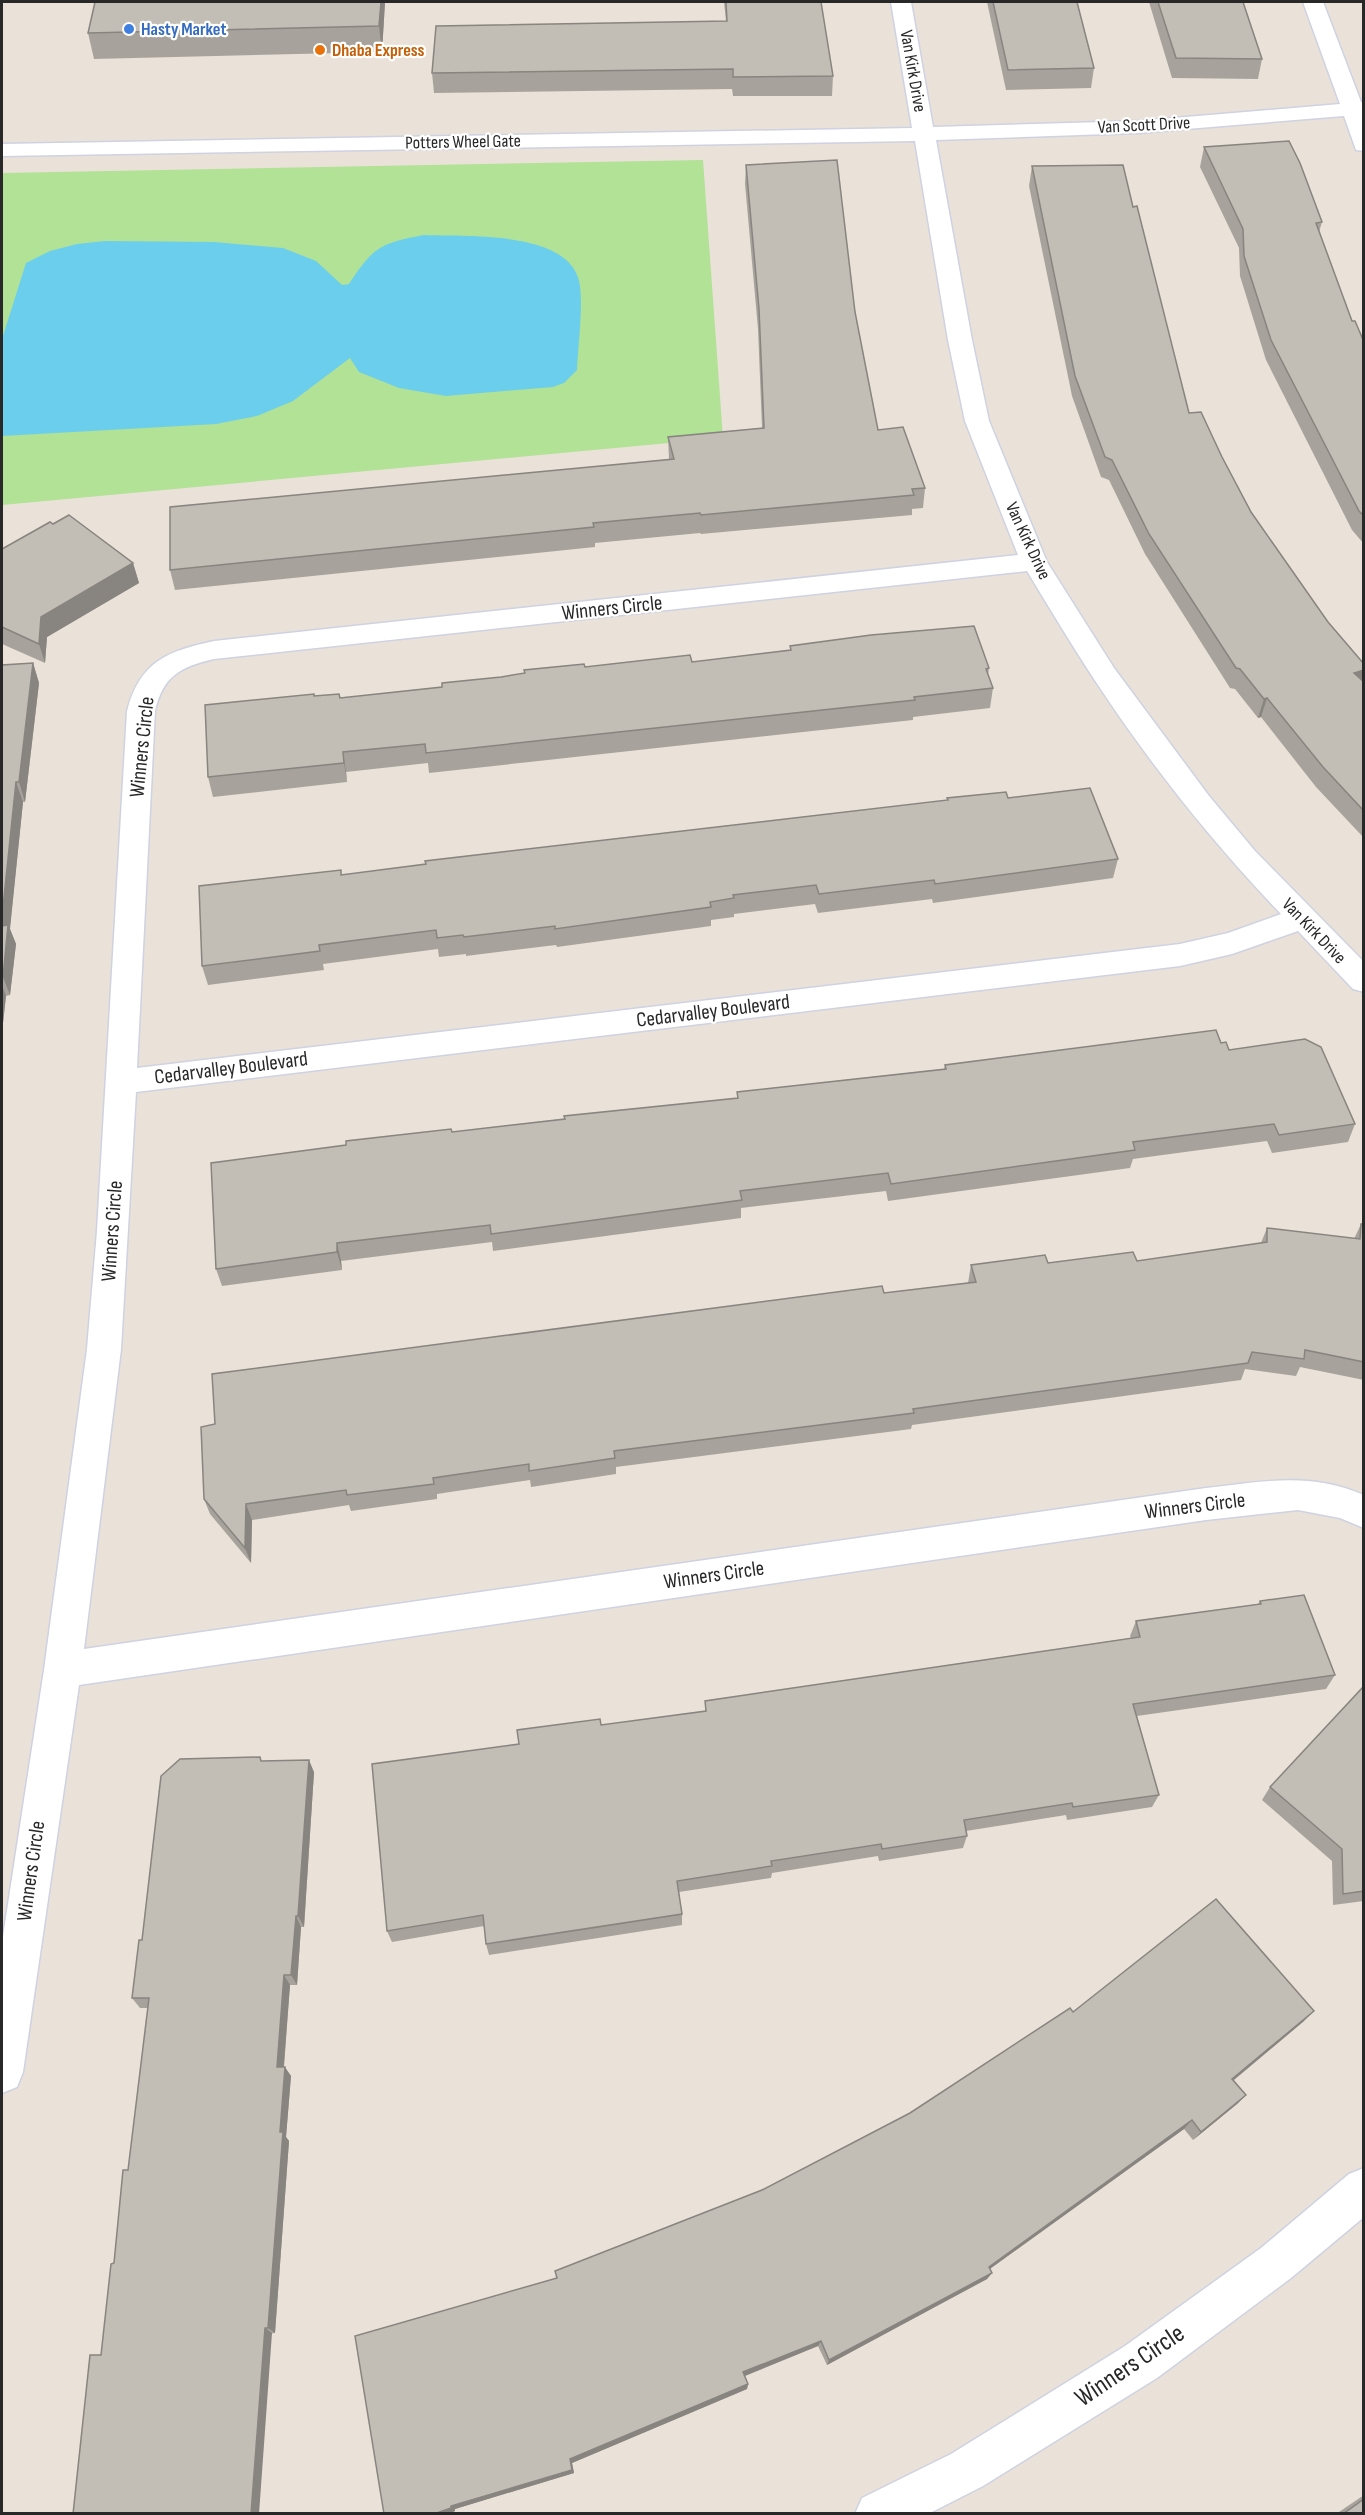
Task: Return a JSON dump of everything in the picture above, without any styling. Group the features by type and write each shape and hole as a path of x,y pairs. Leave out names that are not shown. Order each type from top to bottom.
{"street":[{"name":"Van Kirk Drive","path":"901,2 960,340 977,421 1034,562 1104,674 1147,734 1237,849 1364,981"},
{"path":"1313,2 1358,109 1364,145"},
{"name":"Van Scott Drive","path":"925,134 1138,127 1358,109"},
{"name":"Potters Wheel Gate","path":"2,150 925,134"},
{"name":"Winners Circle","path":"2,2072 63,1670 104,1349 141,711 144,694 152,680 175,661 214,650 1034,562"},
{"name":"Cedarvalley Boulevard","path":"121,1082 1180,954 1232,943 1301,918"},
{"name":"Winners Circle","path":"63,1670 1206,1504 1298,1494 1344,1503 1364,1512"},
{"name":"Winners Circle","path":"878,2514 967,2470 1141,2362 1276,2263 1364,2188"}],"green space":[{"path":"703,160 723,438 2,505 2,173"}],"water":[{"path":"424,235 515,240 538,245 558,254 573,268 580,286 581,317 577,370 564,383 553,387 446,396 399,388 359,372 350,358 293,401 257,416 216,424 2,436 2,339 26,263 50,251 77,244 105,241 214,242 283,248 316,261 342,285 349,284 365,262 379,249 388,244"}],"building":[{"path":"95,2 381,2 379,26 88,33"},
{"path":"726,2 821,2 833,76 733,77 733,69 432,73 436,26 727,21"},
{"path":"993,2 1077,2 1094,68 1008,70"},
{"path":"1158,2 1243,2 1262,59 1176,58"},
{"path":"1289,141 1300,163 1322,222 1316,223 1352,321 1355,321 1364,342 1364,516 1359,511 1271,340 1244,256 1243,229 1204,147"},
{"path":"837,160 855,312 878,430 903,427 925,488 912,489 914,495 593,523 594,527 170,570 170,507 674,459 668,437 764,428 759,309 746,165"},
{"path":"1123,165 1133,207 1137,206 1189,413 1201,412 1251,512 1328,622 1364,664 1364,670 1354,673 1364,682 1364,811 1323,767 1267,698 1264,699 1240,669 1236,668 1149,534 1112,460 1105,457 1075,376 1032,166"},
{"path":"69,515 133,563 41,617 39,644 2,627 2,549 50,522 53,524"},
{"path":"974,626 989,668 986,669 993,688 914,697 915,700 426,753 425,744 343,752 344,763 208,777 205,705 314,694 314,696 339,694 340,698 442,687 442,683 501,677 525,673 524,670 584,664 585,667 690,655 692,662 791,650 790,646 871,635"},
{"path":"33,663 19,782 16,782 2,926 2,665"},
{"path":"1090,788 1118,859 935,884 934,880 819,894 816,885 733,895 734,898 710,902 711,907 555,929 555,926 437,938 436,930 319,945 320,951 202,966 199,886 341,870 341,875 426,864 425,861 948,800 947,798 1006,792 1008,798"},
{"path":"8,925 3,977 2,977 2,926"},
{"path":"1216,1030 1221,1043 1226,1042 1229,1050 1305,1039 1321,1047 1355,1124 1279,1135 1274,1124 1133,1142 1135,1150 891,1184 888,1173 740,1191 742,1200 491,1234 490,1225 337,1243 337,1252 216,1269 211,1163 346,1145 346,1141 451,1129 452,1132 565,1119 564,1116 738,1098 737,1092 946,1069 945,1065"},
{"path":"1361,1224 1364,1224 1364,1362 1305,1350 1304,1359 1252,1352 1248,1363 913,1409 914,1413 614,1451 615,1458 529,1471 529,1464 433,1478 434,1484 347,1495 346,1490 246,1504 245,1548 204,1499 201,1427 215,1424 212,1374 882,1286 884,1293 976,1282 971,1265 1045,1255 1048,1263 1133,1252 1137,1261 1267,1242 1267,1228 1360,1239"},
{"path":"1304,1595 1335,1675 1133,1704 1159,1795 1073,1807 1072,1803 964,1820 967,1836 882,1849 881,1844 771,1861 772,1866 677,1881 682,1914 486,1944 483,1915 387,1931 372,1764 519,1744 517,1730 600,1719 601,1725 706,1711 705,1701 1140,1637 1136,1621 1261,1604 1260,1601"},
{"path":"1364,1686 1364,1891 1343,1894 1342,1849 1270,1787"},
{"path":"260,1757 261,1761 309,1760 298,1916 296,1916 291,1975 284,1975 277,2067 285,2067 280,2132 283,2132 251,2514 73,2514 90,2355 101,2355 111,2264 114,2263 123,2170 128,2170 149,1998 132,1998 139,1940 142,1940 161,1776 180,1759"},
{"path":"1216,1899 1314,2011 1232,2079 1246,2095 1201,2132 1192,2120 989,2267 992,2273 829,2360 821,2341 743,2372 748,2384 570,2459 572,2470 451,2506 451,2508 434,2514 384,2514 355,2336 557,2278 555,2271 762,2190 910,2113 1070,2008 1073,2012"},
{"path":"1364,2499 1364,2514 1343,2514"}],"place":[{"name":"Hasty Market","path":"129,29"},
{"name":"Dhaba Express","path":"320,50"}]}
